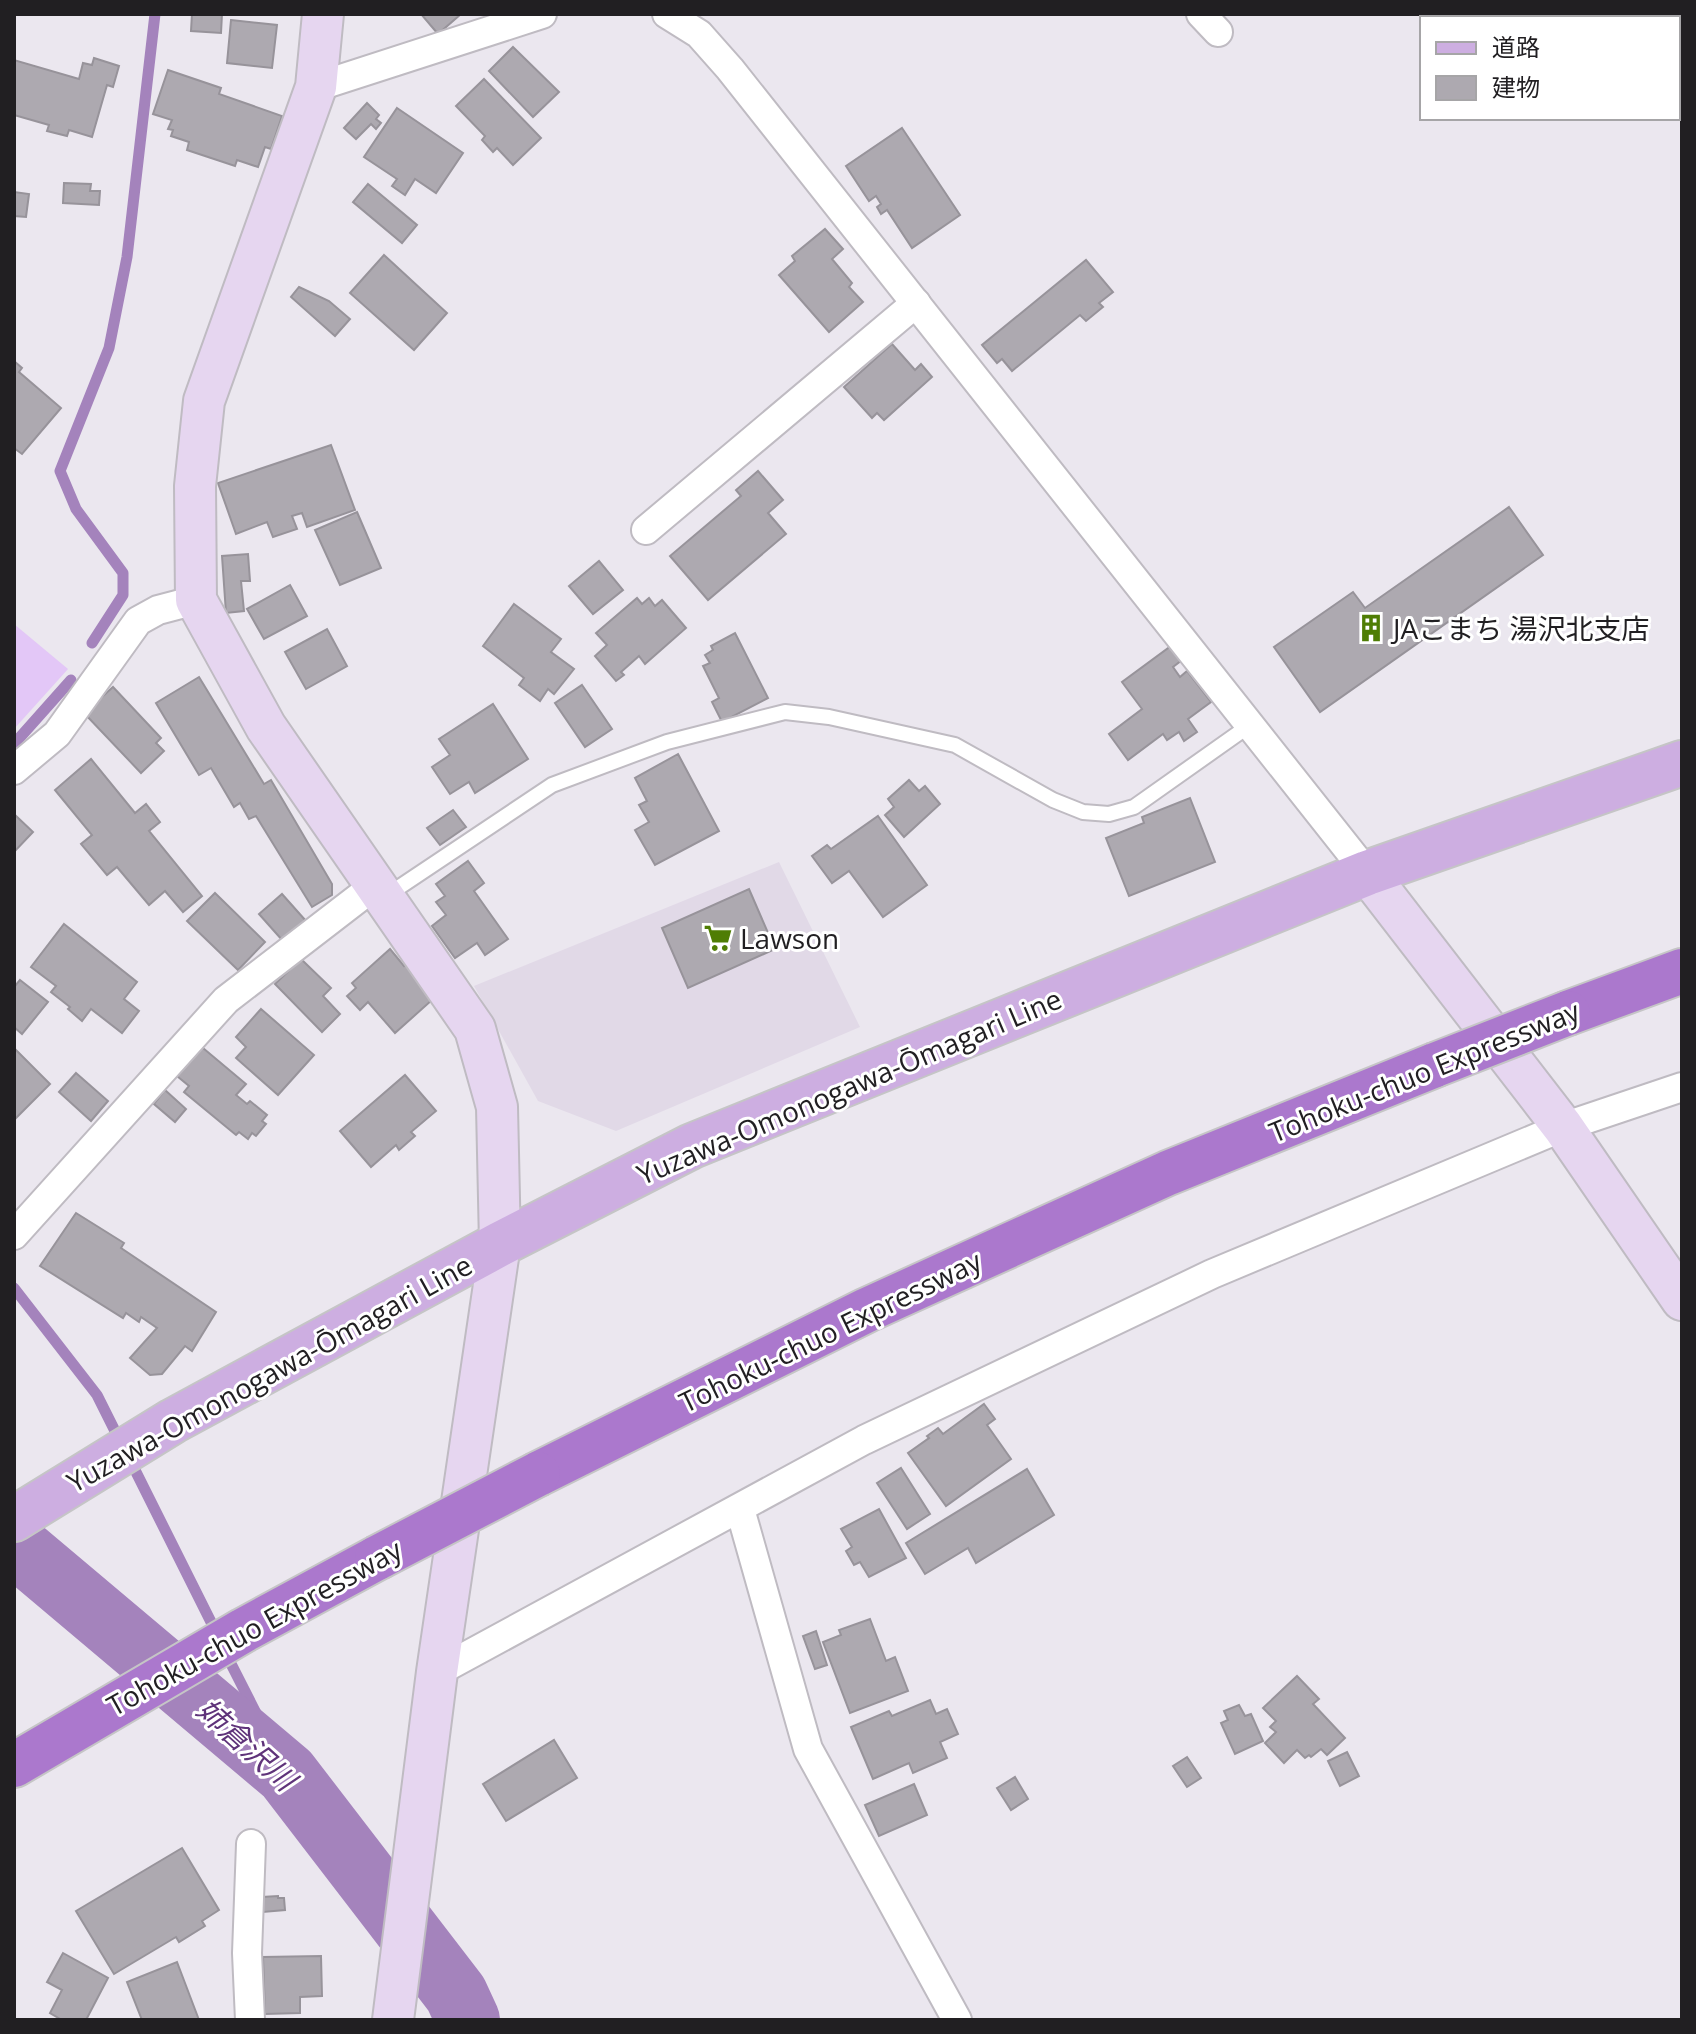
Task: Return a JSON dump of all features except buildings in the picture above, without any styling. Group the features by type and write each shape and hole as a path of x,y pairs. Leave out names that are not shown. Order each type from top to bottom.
{"highway":[{"name":"Tohoku-chuo Expressway","path":"14,1765 244,1630 377,1558 881,1303 1168,1173 1435,1065 1682,971"}],"main road":[{"name":"Yuzawa-Omonogawa-Ōmagari Line","path":"14,1519 173,1421 500,1244 692,1146 1367,873 1682,763"}],"street":[{"path":"323,14 316,87 204,401 195,486 196,600 266,727 475,1029 497,1107 500,1244 437,1672 393,2018"},
{"path":"316,87 542,14"},
{"path":"667,14 699,34 730,69 1367,873 1563,1127 1682,1300"},
{"path":"646,530 916,303"},
{"path":"14,770 57,734 138,621 158,610 196,600"},
{"path":"14,1235 226,1000 378,892"},
{"path":"437,1672 864,1440 1212,1274 1563,1127 1682,1087"},
{"path":"740,1509 808,1749 957,2020"},
{"path":"250,2020 247,1953 251,1844"}],"lane":[{"path":"378,892 552,785 667,742 785,712 829,717 955,745 1053,800 1083,812 1109,814 1134,807 1250,725"}],"shaded area":[{"path":"14,624 68,669 14,729"},
{"path":"779,862 860,1027 616,1131 538,1101 474,986"}],"waterway":[{"path":"92,643 123,595 123,573 76,509 60,471 109,348 127,257 155,14"},
{"path":"14,744 71,680"},
{"path":"14,1288 97,1395 122,1445"},
{"path":"130,1460 217,1634"},
{"name":"姉倉沢川","path":"14,1544 287,1774 456,1994 468,2020"},
{"path":"224,1650 287,1774"}],"place":[{"name":"JAこまち 湯沢北支店","path":"1371,628"},
{"name":"Lawson","path":"718,938"}]}
